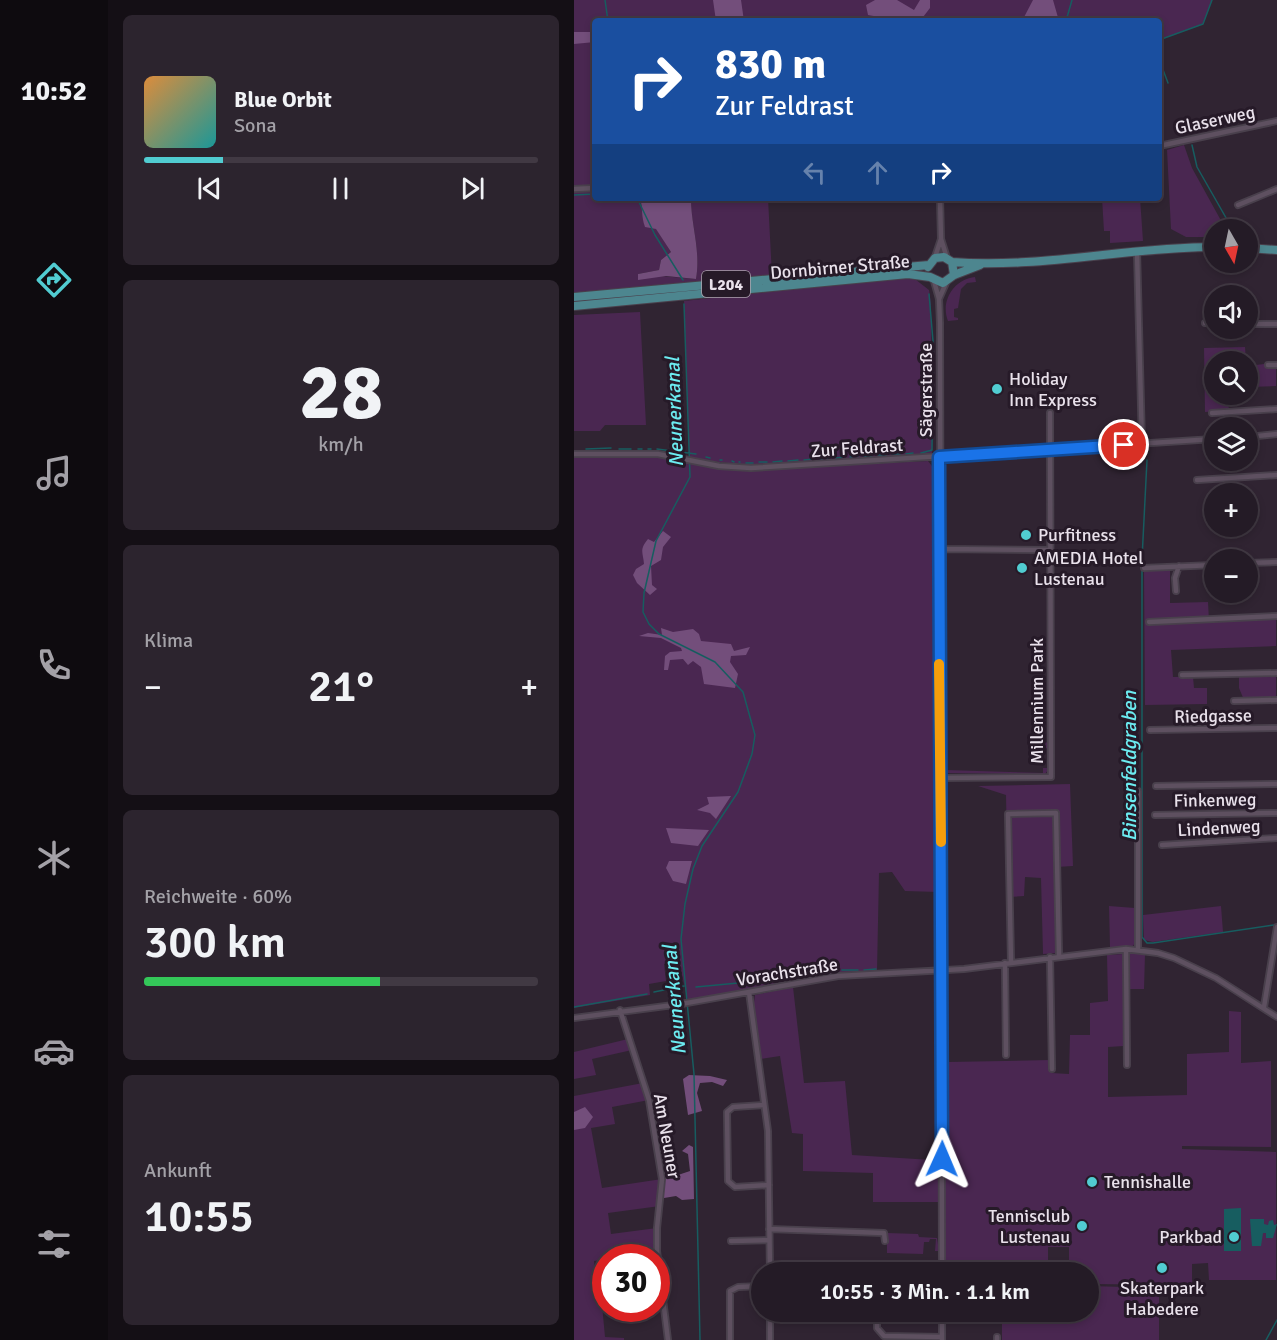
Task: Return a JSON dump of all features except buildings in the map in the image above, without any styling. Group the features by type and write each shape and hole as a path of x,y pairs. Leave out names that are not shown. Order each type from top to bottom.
{"main road":[{"name":"Dornbirner Straße","path":"574,297 949,260 980,265 1137,250 1204,247"},
{"path":"1258,249 1276,250"},
{"name":"Dornbirner Straße","path":"949,260 954,275"},
{"name":"Dornbirner Straße","path":"932,262 932,279"},
{"name":"Dornbirner Straße","path":"574,306 908,274 946,282 954,275 980,265"}],"street":[{"name":"Glaserweg","path":"1162,145 1276,121"},
{"path":"574,189 592,188"},
{"path":"1238,205 1276,189"},
{"name":"Dornbirner Straße","path":"940,201 941,239 949,260"},
{"name":"Dornbirner Straße","path":"932,262 941,239"},
{"path":"1137,250 1142,444"},
{"name":"Sägerstraße","path":"932,279 939,300 942,1262"},
{"name":"Sägerstraße","path":"939,300 946,282"},
{"path":"1258,324 1276,324"},
{"path":"1268,365 1276,365"},
{"path":"1212,413 1276,409"},
{"name":"Millennium Park","path":"940,778 1051,777 1050,413"},
{"path":"1258,436 1276,435"},
{"name":"Zur Feldrast","path":"574,454 649,453 751,468 1204,440"},
{"path":"1197,480 1276,475"},
{"path":"939,549 1050,550"},
{"path":"1258,563 1276,562"},
{"path":"1144,568 1204,565"},
{"path":"1176,591 1175,578 1179,566"},
{"path":"1149,622 1276,616"},
{"path":"1182,675 1276,673"},
{"path":"1234,701 1276,700"},
{"name":"Riedgasse","path":"1150,730 1276,728"},
{"path":"1156,786 1276,784"},
{"path":"1138,791 1138,950"},
{"path":"1006,1055 1008,814 1056,813 1059,955"},
{"name":"Finkenweg","path":"1155,815 1276,813"},
{"name":"Lindenweg","path":"1162,845 1276,838"},
{"path":"1264,1007 1276,927"},
{"path":"1126,949 1127,1065"},
{"name":"Vorachstraße","path":"574,1018 620,1010 681,1004 838,976 942,970 1126,949 1174,958 1216,978 1264,1007 1276,1017"},
{"path":"1050,957 1052,1069"},
{"path":"1268,978 1276,978"},
{"path":"749,992 768,1131 770,1262"},
{"name":"Am Neuner","path":"620,1010 649,1100 662,1179 657,1244 668,1340"},
{"path":"764,1105 733,1107 727,1112 728,1181 735,1187 769,1185"},
{"path":"769,1229 883,1233 885,1240"},
{"path":"731,1241 769,1240"},
{"path":"730,1340 730,1291 738,1287 751,1286"},
{"path":"770,1322 770,1340"},
{"path":"877,1322 877,1328 884,1336 942,1339 942,1322"}],"shaded area":[{"path":"574,0 1212,0 1203,24 1162,39 1162,18 592,18 592,201 641,201 645,226 656,228 671,252 661,260 659,270 638,274 696,279 697,248 691,201 768,201 772,276 574,300"},
{"path":"713,0 741,0 744,18 716,18"},
{"path":"875,0 897,0 914,10 920,0 930,0 930,8 922,18 884,18 868,15 866,5"},
{"path":"1033,0 1053,0 1058,18 1024,18"},
{"path":"574,32 592,32 592,42 574,44"},
{"path":"1184,145 1192,168 1220,219 1204,219 1204,237 1186,237 1171,229 1167,150"},
{"path":"640,201 691,201 697,248 696,279 666,276 638,280 638,274 659,270 661,260 671,252 656,229 645,227"},
{"path":"1102,201 1140,201 1143,241 1110,243 1110,231 1104,231"},
{"path":"911,276 929,290 931,304 932,454 780,465 749,465 689,457 684,301"},
{"path":"975,277 976,282 967,283 961,289 958,308 954,309 954,317 958,320 948,321 946,306 951,292 961,282"},
{"path":"640,312 646,425 605,425 600,431 574,431 574,315"},
{"path":"1245,347 1245,351 1204,351 1204,348"},
{"path":"1258,365 1276,366 1276,386 1258,387"},
{"path":"1205,405 1228,405 1229,410 1205,412"},
{"path":"574,452 660,456 742,470 928,461 935,470 939,892 905,891 892,872 879,873 877,971 778,977 777,983 688,1001 679,962 664,964 666,981 649,984 650,995 574,1008"},
{"path":"663,531 671,537 663,547 661,560 651,566 652,585 657,589 650,595 637,583 633,575 636,569 644,564 642,551 645,543 648,539 654,542"},
{"path":"1170,569 1170,603 1208,603 1209,621 1276,618 1276,646 1171,650 1173,677 1193,677 1194,688 1207,688 1207,704 1145,705 1144,571"},
{"path":"661,628 673,632 693,629 699,634 701,641 731,644 734,651 750,647 746,655 731,656 730,662 738,674 735,688 704,684 701,667 693,661 688,665 683,659 670,660 668,670 664,670 665,656 670,652 682,651 681,648 661,638 639,636 648,633 662,635"},
{"path":"1276,674 1276,699 1244,700 1239,688 1239,675"},
{"path":"1044,742 1049,743 1049,769 1045,774 946,773 946,770 1043,773 1043,768 1048,768 1048,749 1042,746"},
{"path":"1070,784 1073,866 1056,867 1057,953 1043,954 1041,878 1025,877 1024,896 1008,897 1006,795 978,786"},
{"path":"731,796 716,819 710,813 697,810 709,804 707,797"},
{"path":"666,828 709,830 698,846 671,843"},
{"path":"669,861 692,861 686,884 673,881 666,868"},
{"path":"1109,906 1135,908 1135,943 1132,947 1110,947"},
{"path":"1221,906 1223,932 1153,942 1144,940 1143,915"},
{"path":"1124,954 1124,1046 1108,1047 1108,1097 1187,1095 1187,1054 1229,1052 1229,1011 1241,1012 1241,1063 1271,1061 1271,1147 1182,1146 1182,1149 1276,1152 1276,1280 1209,1280 1208,1263 1192,1264 1192,1285 1099,1284 1099,1262 1069,1262 1069,1247 1048,1247 1048,1262 943,1262 944,1202 873,1202 873,1173 803,1171 803,1134 792,1133 780,1056 760,1059 753,1010 755,995 793,987 804,1083 845,1081 852,1155 948,1161 948,1062 1050,1060 1051,1073 1069,1074 1070,1035 1090,1035 1090,1003 1108,1001 1107,955"},
{"path":"1128,954 1145,954 1144,989 1128,989"},
{"path":"628,1039 632,1050 592,1059 596,1075 574,1079 574,1052"},
{"path":"689,1075 727,1080 723,1086 712,1082 700,1083 697,1093 702,1111 688,1115 683,1079"},
{"path":"643,1083 649,1100 612,1107 615,1124 591,1128 602,1188 662,1179 660,1206 608,1213 611,1234 657,1228 657,1244 592,1244 592,1322 604,1322 605,1337 624,1338 624,1340 574,1340 574,1096"},
{"path":"585,1107 593,1117 585,1128 574,1130 574,1112"},
{"path":"689,1145 693,1147 694,1199 682,1200 676,1196 664,1198 664,1175 672,1177 690,1171 688,1154 682,1151"},
{"path":"1241,1208 1241,1251 1224,1251 1224,1209"},
{"path":"1250,1219 1264,1219 1264,1224 1268,1225 1269,1221 1273,1220 1274,1225 1277,1224 1273,1238 1266,1238 1266,1233 1263,1233 1261,1246 1252,1246"},
{"path":"887,1233 918,1234 919,1237 937,1238 939,1251 935,1251 936,1239 930,1239 929,1242 924,1242 923,1254 887,1253"},
{"path":"1099,1286 1159,1288 1159,1340 1002,1340 1002,1322 1099,1322"}],"waterway":[{"name":"Neunerkanal","path":"605,0 608,18"},
{"path":"1067,18 1072,0"},
{"path":"1162,39 1203,24 1212,0"},
{"path":"1162,67 1168,83"},
{"path":"1192,145 1197,167 1227,219"},
{"path":"574,195 592,194"},
{"name":"Neunerkanal","path":"638,201 655,235 683,280"},
{"path":"921,453 932,450 933,341 929,294"},
{"name":"Neunerkanal","path":"684,304 690,477 656,541 644,593 643,612 649,624 659,634 715,662 743,692 755,735 752,754 738,792 702,846 693,869 685,904 681,939 694,1074 700,1340"},
{"path":"586,449 611,448"},
{"path":"619,449 631,449"},
{"path":"657,449 696,454"},
{"path":"906,454 913,453"},
{"path":"892,454 900,454"},
{"path":"878,455 886,455"},
{"path":"850,457 858,456"},
{"path":"864,456 872,456"},
{"path":"706,457 710,458"},
{"path":"836,458 843,457"},
{"path":"820,459 829,458"},
{"path":"804,460 813,459"},
{"path":"788,461 798,460"},
{"name":"Binsenfeldgraben","path":"1147,460 1142,559 1142,937 1147,943 1153,943 1274,925"},
{"path":"773,462 782,461"},
{"path":"759,462 767,462"},
{"path":"746,463 753,463"},
{"path":"864,970 876,969"},
{"path":"842,970 858,970"},
{"path":"800,974 836,971"},
{"path":"774,976 794,974"},
{"path":"746,982 768,977"},
{"path":"696,987 738,983"},
{"path":"654,992 684,986"},
{"path":"574,1007 647,994"},
{"path":"1266,1340 1277,1320"}],"slow traffic":[{"path":"939,664 941,842"}],"place":[{"name":"Holiday Inn Express","path":"997,389"},
{"name":"Purfitness","path":"1026,535"},
{"name":"AMEDIA Hotel Lustenau","path":"1022,568"},
{"name":"Tennishalle","path":"1092,1182"},
{"name":"Tennisclub Lustenau","path":"1082,1226"},
{"name":"Parkbad","path":"1234,1237"},
{"name":"Skaterpark Habedere","path":"1162,1268"}],"route":[{"path":"942,1159 939,457 1124,445"}]}
